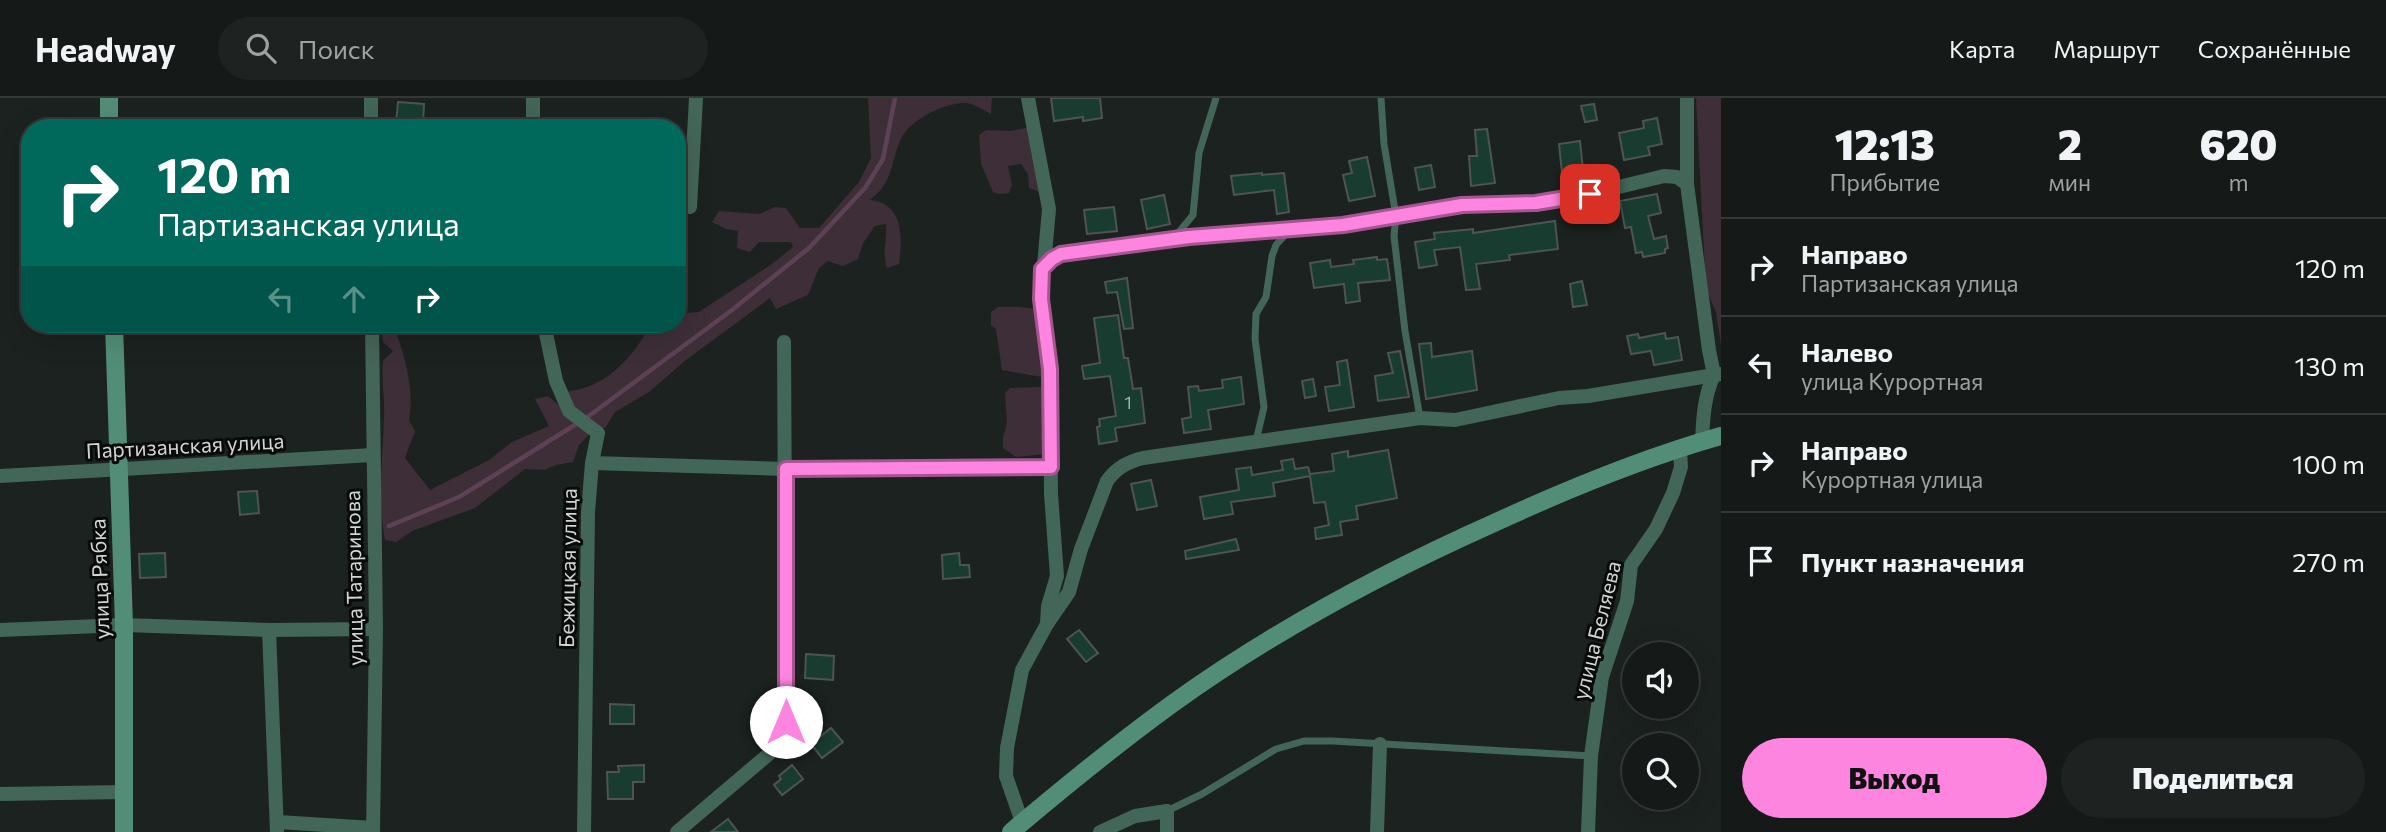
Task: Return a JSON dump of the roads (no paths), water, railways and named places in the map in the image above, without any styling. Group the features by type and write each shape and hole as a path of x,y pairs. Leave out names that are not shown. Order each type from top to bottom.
{"main road":[{"path":"109,98 109,119"},
{"name":"улица Рябка","path":"114,333 124,625 124,832"},
{"path":"1017,827 1172,704 1294,625 1401,567 1478,530 1610,473 1721,436"}],"street":[{"path":"371,98 371,119"},
{"path":"533,98 533,119"},
{"path":"690,207 696,98"},
{"path":"1028,98 1049,209 1041,299 1050,369 1051,494 1057,576 1048,606 1047,624"},
{"path":"1687,98 1687,184 1717,374 1709,385 1702,441"},
{"path":"1042,269 1052,259 1072,251 1343,225 1462,205 1536,203 1590,194 1664,176 1677,177 1687,184"},
{"name":"улица Татаринова","path":"372,333 376,629 373,830"},
{"name":"Бежицкая улица","path":"546,333 556,381 569,411 598,433 587,512 584,832"},
{"path":"677,832 776,748 786,722 784,342"},
{"path":"1017,827 1006,776 1007,748 1022,670 1047,624 1069,592 1081,549 1107,481 1127,462 1143,457 1420,418 1455,420 1559,398 1588,396 1717,374"},
{"name":"улица Беляева","path":"1588,832 1591,756 1602,677 1627,601 1631,565 1656,529 1673,493 1681,467 1680,450"},
{"name":"Партизанская улица","path":"0,476 373,455"},
{"path":"592,463 786,469 1051,467"},
{"path":"0,630 124,625 269,630 376,629"},
{"path":"269,630 277,827 373,830"},
{"path":"1377,832 1380,744"},
{"path":"0,794 124,792"},
{"path":"1100,832 1135,816 1167,811 1167,832"}],"lane":[{"path":"1172,240 1193,215 1199,153 1216,98"},
{"path":"1381,98 1384,144 1396,216 1394,236 1405,331 1420,418"},
{"path":"1255,443 1264,407 1255,339 1256,314 1266,297 1276,245 1291,229"},
{"path":"1167,811 1202,794 1276,749 1304,741 1591,756"}],"waterway":[{"path":"389,526 459,497 586,418 732,310 809,248 865,188 883,159 895,98"}]}
